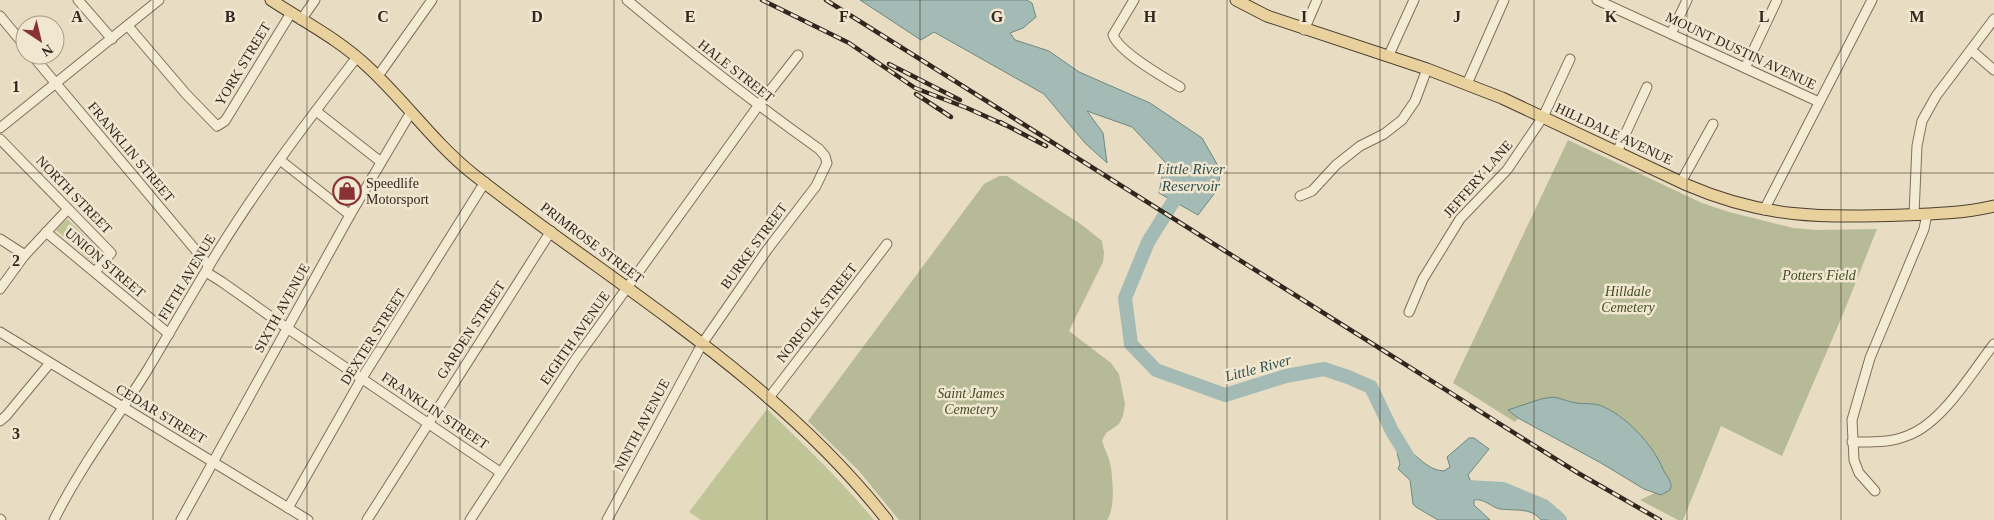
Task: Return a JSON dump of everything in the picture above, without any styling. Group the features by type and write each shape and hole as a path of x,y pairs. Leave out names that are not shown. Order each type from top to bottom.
{"main road":[{"name":"PRIMROSE STREET","path":"271,0 358,57 453,156 551,232 702,344 768,399 827,452 860,487 886,520"},
{"name":"HILLDALE AVENUE","path":"1242,2 1267,16 1304,30 1467,84 1543,117 1681,182 1723,199 1764,210 1807,216 1928,214 1969,211 1994,206"}],"street":[{"path":"78,0 112,39"},
{"path":"0,128 159,0"},
{"name":"YORK STREET","path":"128,26 186,94 217,126 225,121 296,16 315,0"},
{"path":"378,76 432,0"},
{"name":"HALE STREET","path":"627,0 758,106 819,149 825,156 827,163"},
{"path":"1134,0 1113,35 1115,41 1142,63 1180,86"},
{"path":"1304,30 1317,0"},
{"path":"1388,57 1414,0"},
{"path":"1467,84 1504,0"},
{"name":"MOUNT DUSTIN AVENUE","path":"1597,0 1820,102"},
{"path":"1672,34 1687,0"},
{"path":"1745,68 1777,0"},
{"path":"1764,210 1872,0"},
{"path":"0,16 15,34"},
{"path":"1914,214 1917,146 1922,121 1936,96 1994,20"},
{"path":"1971,50 1994,70"},
{"name":"EIGHTH AVENUE","path":"470,520 575,360 758,106 798,55"},
{"name":"FIFTH AVENUE","path":"54,520 80,473 124,407 255,194 358,57"},
{"name":"JEFFERY LANE","path":"1409,312 1423,279 1460,218 1507,170 1543,117 1570,59"},
{"name":"FRANKLIN STREET","path":"40,65 208,269 222,282 500,472"},
{"path":"1300,196 1312,191 1336,165 1360,146 1384,134 1402,120 1415,101 1427,70"},
{"path":"1617,152 1648,87"},
{"path":"316,111 381,162"},
{"name":"SIXTH AVENUE","path":"181,520 350,215 411,112"},
{"path":"1681,182 1713,124"},
{"name":"NORTH STREET","path":"0,139 111,253 95,272"},
{"path":"280,160 350,215"},
{"name":"BURKE STREET","path":"702,344 767,250 816,186 827,163"},
{"name":"DEXTER STREET","path":"288,508 362,378 485,182"},
{"path":"0,289 25,255 68,209"},
{"path":"1874,491 1856,466 1852,452 1852,420 1870,358 1924,229 1928,214"},
{"name":"UNION STREET","path":"46,232 169,334"},
{"name":"GARDEN STREET","path":"367,520 551,232"},
{"path":"0,239 25,255"},
{"name":"NORFOLK STREET","path":"768,399 887,244"},
{"name":"CEDAR STREET","path":"0,332 308,520"},
{"name":"NINTH AVENUE","path":"607,520 702,344"},
{"path":"1852,442 1884,442 1899,439 1930,423 1950,402 1994,344"},
{"path":"0,421 50,362"}],"green space":[{"name":"Hilldale Cemetery","path":"1568,140 1702,203 1729,212 1793,228 1818,230 1877,229 1782,456 1721,426 1683,520 1678,520 1640,500 1665,488 1523,412 1515,422 1453,383"},
{"name":"Saint James Cemetery","path":"999,176 1007,176 1082,225 1102,241 1103,262 1069,331 1111,363 1119,374 1125,404 1123,416 1119,424 1106,433 1102,441 1110,461 1113,495 1110,515 1107,520 899,520 859,471 808,421 984,184"},
{"path":"67,219 102,252 93,263 56,230"},
{"path":"767,409 835,477 874,520 701,520 689,512"}],"water":[{"name":"Little River Reservoir","path":"860,0 1027,0 1032,3 1036,17 1023,28 1010,33 1015,40 1049,51 1079,72 1150,103 1202,138 1221,171 1217,190 1198,215 1159,193 1165,162 1132,127 1087,111 1103,133 1107,163 1085,143 1044,94 934,32 921,40"},
{"path":"1553,397 1599,405 1619,415 1637,431 1652,450 1670,482 1670,490 1661,495 1644,489 1601,463 1518,418 1508,410"},
{"path":"1469,438 1474,438 1489,449 1468,475 1470,480 1493,491 1528,497 1560,511 1566,520 1541,520 1527,511 1500,509 1478,500 1474,500 1474,505 1490,520 1438,520 1416,507 1413,504 1410,480 1398,469 1400,464 1397,453 1402,448 1432,468 1444,471 1450,467 1447,457"}],"waterway":[{"name":"Little River","path":"1183,186 1148,242 1125,298 1131,344 1156,370 1225,395 1286,376 1324,369 1348,377 1371,387 1392,431 1411,462"},
{"name":"Little River","path":"1467,487 1503,489 1544,506 1560,520"}],"railway":[{"path":"762,0 849,43 915,88 1005,125"},
{"path":"826,0 1578,473 1660,520"},
{"path":"889,64 960,100"},
{"path":"916,94 951,117"},
{"path":"1000,122 1046,146"}],"place":[{"name":"Speedlife Motorsport","path":"347,191"}],"park label":[{"name":"Potters Field","path":"1819,275"}]}
